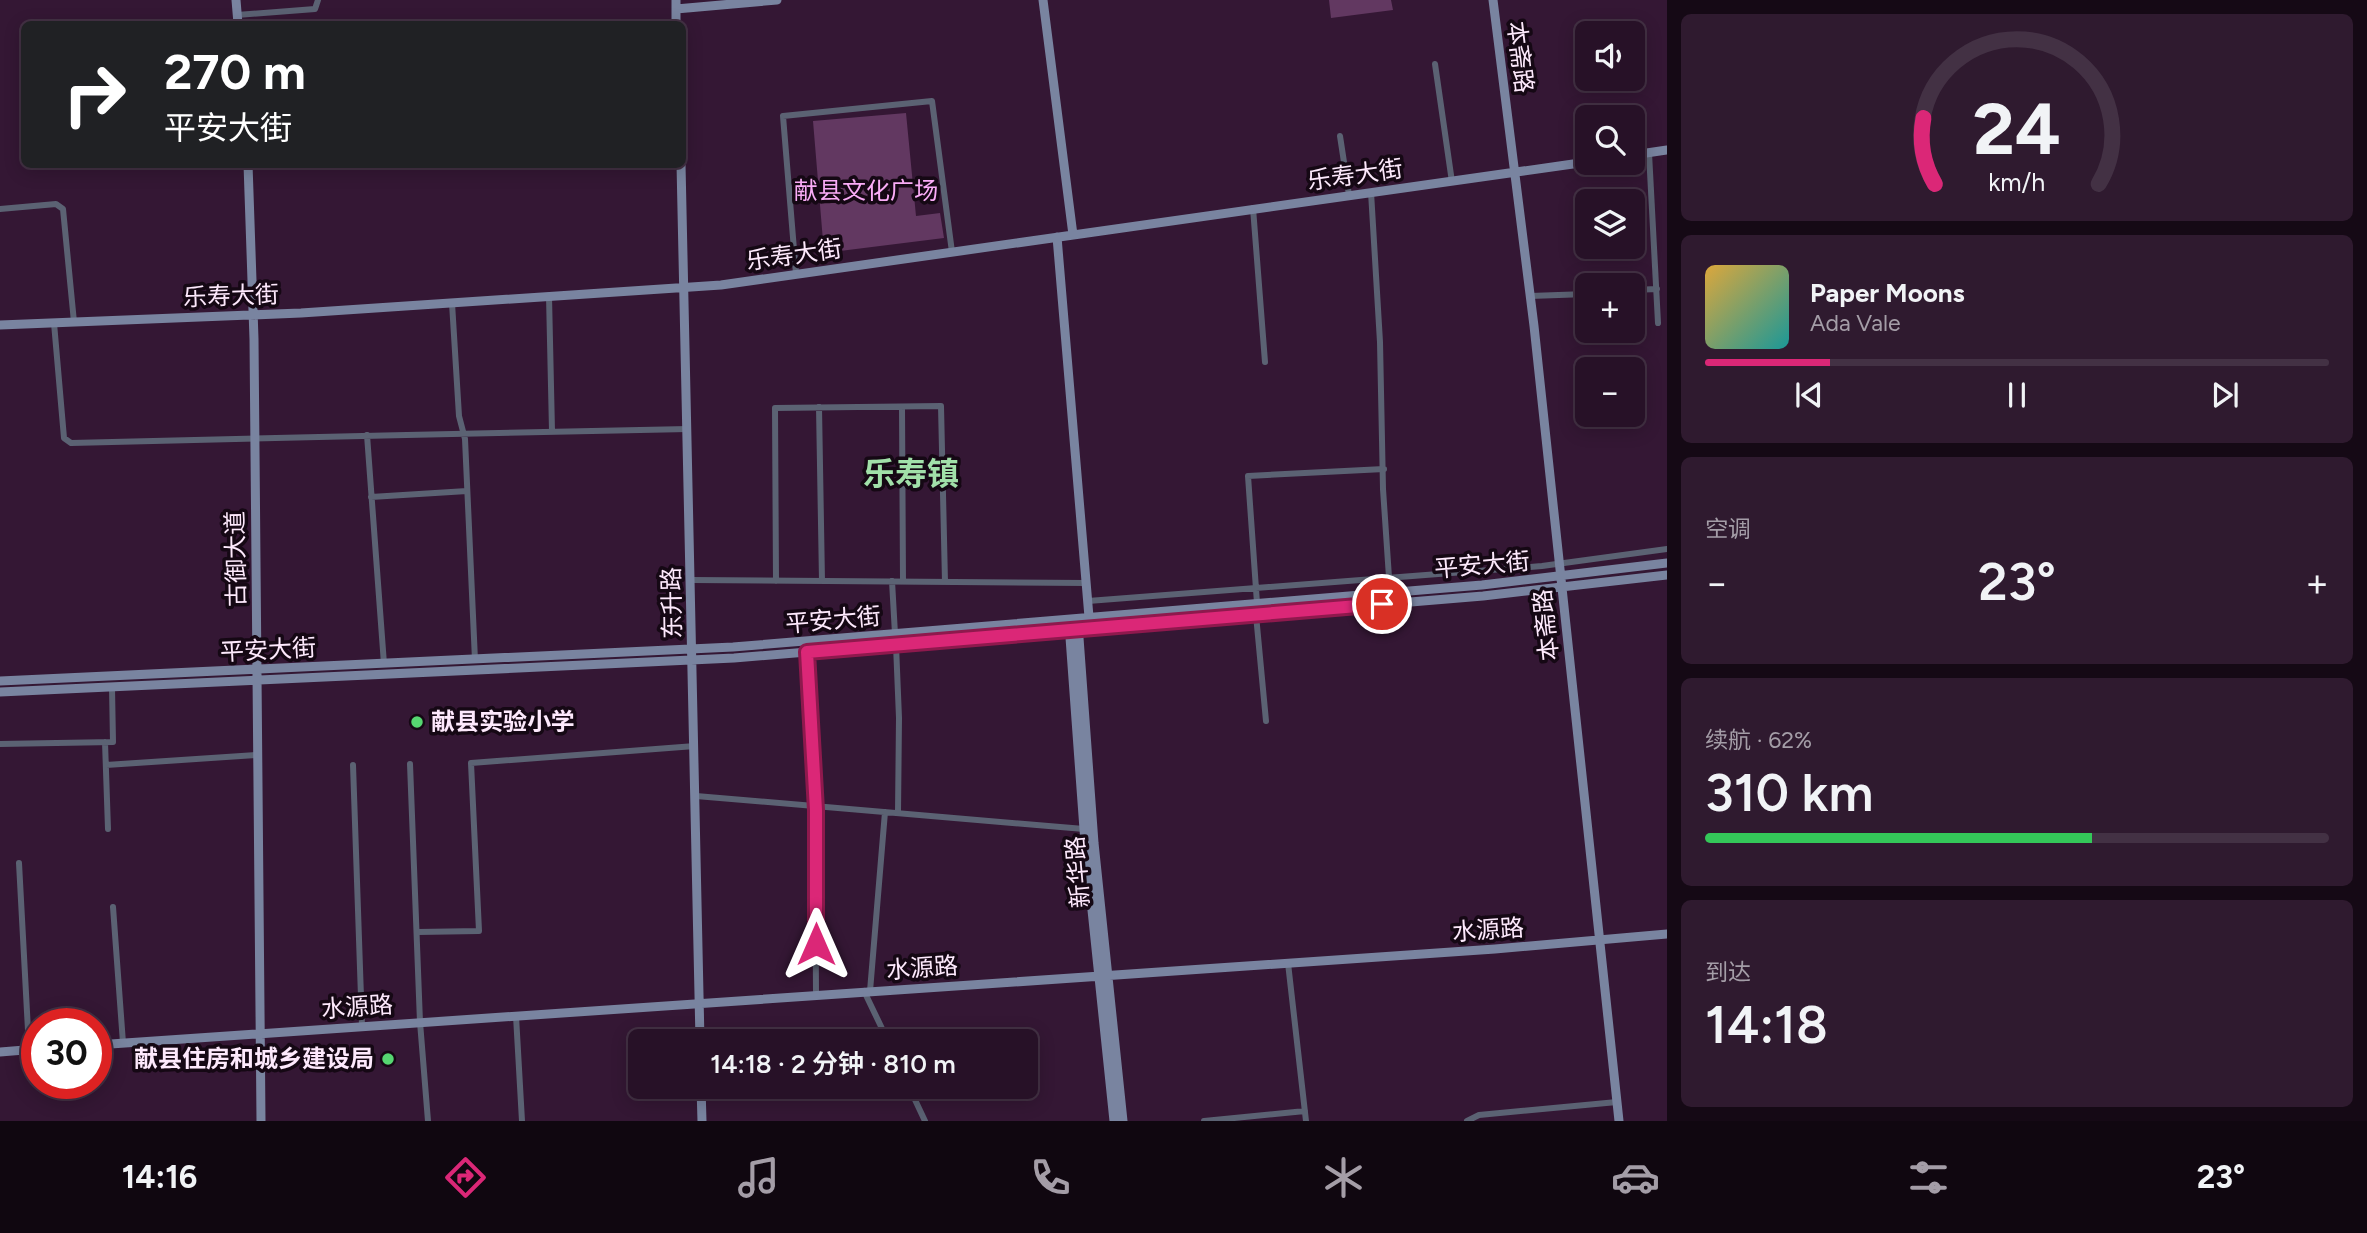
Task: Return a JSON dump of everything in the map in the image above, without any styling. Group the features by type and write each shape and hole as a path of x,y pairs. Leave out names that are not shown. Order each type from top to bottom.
{"main road":[{"path":"236,0 237,20"},
{"path":"676,4 777,0"},
{"path":"1043,0 1073,235"},
{"name":"本斋路","path":"1493,0 1530,296 1619,1121"},
{"path":"1645,153 1667,150"},
{"name":"乐寿大街","path":"0,325 253,315 685,288 1575,164"},
{"name":"古御大道","path":"248,168 253,315 261,1121"},
{"name":"东升路","path":"681,168 700,1029"},
{"path":"1058,237 1089,617"},
{"name":"平安大街","path":"0,681 692,649 1390,592 1667,564"},
{"name":"平安大街","path":"0,692 693,661 1256,615 1667,575"},
{"name":"新华路","path":"1073,619 1094,843 1114,1121"},
{"name":"新华路","path":"1074,630 1084,829 1123,1121"},
{"name":"水源路","path":"112,1044 1600,941 1667,934"},
{"path":"0,1052 21,1050"},
{"path":"701,1099 702,1121"}],"street":[{"path":"237,20 315,9 318,0"},
{"path":"1435,64 1452,182"},
{"path":"796,274 783,116 932,101 951,253"},
{"path":"1340,136 1349,195"},
{"path":"1648,153 1658,323"},
{"path":"1371,192 1390,592"},
{"path":"0,209 56,204 63,209 74,322"},
{"path":"1253,208 1265,362"},
{"path":"1645,290 1657,289"},
{"path":"1530,296 1575,294"},
{"path":"549,296 552,431"},
{"path":"452,303 458,416 463,433 467,491 475,660"},
{"path":"54,323 66,441 71,443 688,429"},
{"path":"776,581 775,408 941,406 945,582"},
{"path":"819,407 821,581"},
{"path":"902,407 903,581"},
{"path":"367,435 382,604 384,664"},
{"path":"1257,603 1248,476 1384,469"},
{"path":"371,497 467,491"},
{"path":"1088,601 1559,563 1667,549"},
{"path":"691,580 1086,583"},
{"path":"892,581 895,634"},
{"path":"1256,615 1266,721"},
{"path":"896,645 900,718 898,813"},
{"path":"807,652 815,806 816,995"},
{"path":"0,744 113,742 112,688"},
{"path":"105,742 108,829"},
{"path":"418,932 479,931 471,762 695,746"},
{"path":"106,765 257,755"},
{"path":"410,764 420,1022 428,1121"},
{"path":"353,765 362,1026"},
{"path":"696,796 1084,829"},
{"path":"883,1029 867,991 885,812"},
{"path":"19,863 30,1008"},
{"path":"113,907 123,1043"},
{"path":"1288,963 1306,1121"},
{"path":"516,1016 522,1121"},
{"path":"915,1099 925,1121"},
{"path":"1467,1121 1479,1115 1617,1102"},
{"path":"1204,1121 1305,1111"}],"green space":[{"path":"1329,0 1391,0 1393,10 1331,18"},
{"name":"献县文化广场","path":"906,113 916,216 940,213 944,238 824,253 813,121"}],"place":[{"name":"献县实验小学","path":"417,722"},
{"name":"献县住房和城乡建设局","path":"388,1059"}],"district":[{"name":"乐寿镇","path":"911,474"}],"route":[{"path":"816,944 816,810 807,652 1382,604"}]}
